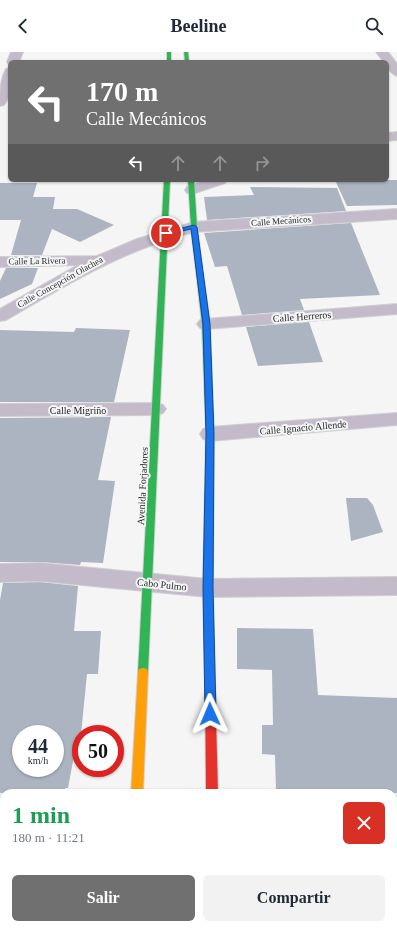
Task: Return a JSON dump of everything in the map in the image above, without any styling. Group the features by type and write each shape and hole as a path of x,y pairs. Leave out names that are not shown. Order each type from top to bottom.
{"main road":[{"name":"Avenida Forjadores","path":"137,789 156,409 162,329 167,182"},
{"path":"192,185 194,227 206,324 210,434 208,588 212,789"}],"street":[{"path":"389,66 395,78"},
{"path":"0,102 8,78"},
{"path":"192,185 209,182"},
{"name":"Calle Mecánicos","path":"166,233 194,227 397,214"},
{"name":"Calle Concepción Olachea","path":"0,316 98,260 166,233"},
{"name":"Calle La Rivera","path":"0,262 98,260"},
{"name":"Calle Herreros","path":"206,324 397,309"},
{"name":"Calle Migriño","path":"0,410 156,409"},
{"name":"Calle Ignacio Allende","path":"210,434 397,419"},
{"name":"Cabo Pulmo","path":"0,572 40,572 208,588 397,586"}],"building":[{"path":"389,180 397,180 397,205 347,206 336,182 389,182"},
{"path":"0,183 37,183 33,197 55,197 53,209 77,209 114,225 80,242 52,229 42,255 11,255 21,220 0,220"},
{"path":"250,187 337,188 346,211 207,220 204,197 254,195"},
{"path":"351,223 380,295 300,299 304,310 242,315 227,266 215,267 204,233"},
{"path":"6,268 38,268 32,284 0,299 0,281"},
{"path":"309,322 323,362 258,366 246,327"},
{"path":"76,328 130,330 114,402 0,402 0,330 74,332"},
{"path":"111,417 98,480 115,481 103,563 81,562 80,565 40,562 0,562 0,418"},
{"path":"346,498 367,498 373,505 383,532 351,541"},
{"path":"40,582 78,586 74,631 101,631 98,674 87,674 82,725 72,725 72,766 68,788 0,789 0,600 3,583"},
{"path":"237,628 313,629 318,695 397,698 397,789 276,789 275,755 262,754 262,725 273,725 272,670 237,669"}],"traffic: fast":[{"path":"169,52 169,60"},
{"path":"186,52 187,60"},
{"path":"143,672 167,182"},
{"path":"191,182 194,227 206,324 210,434 208,588 210,680"}],"traffic: slow":[{"path":"137,789 143,672"}],"traffic: jam":[{"path":"210,680 212,789"}],"route":[{"path":"166,233 194,227 206,324 210,434 208,588 210,714"}]}
